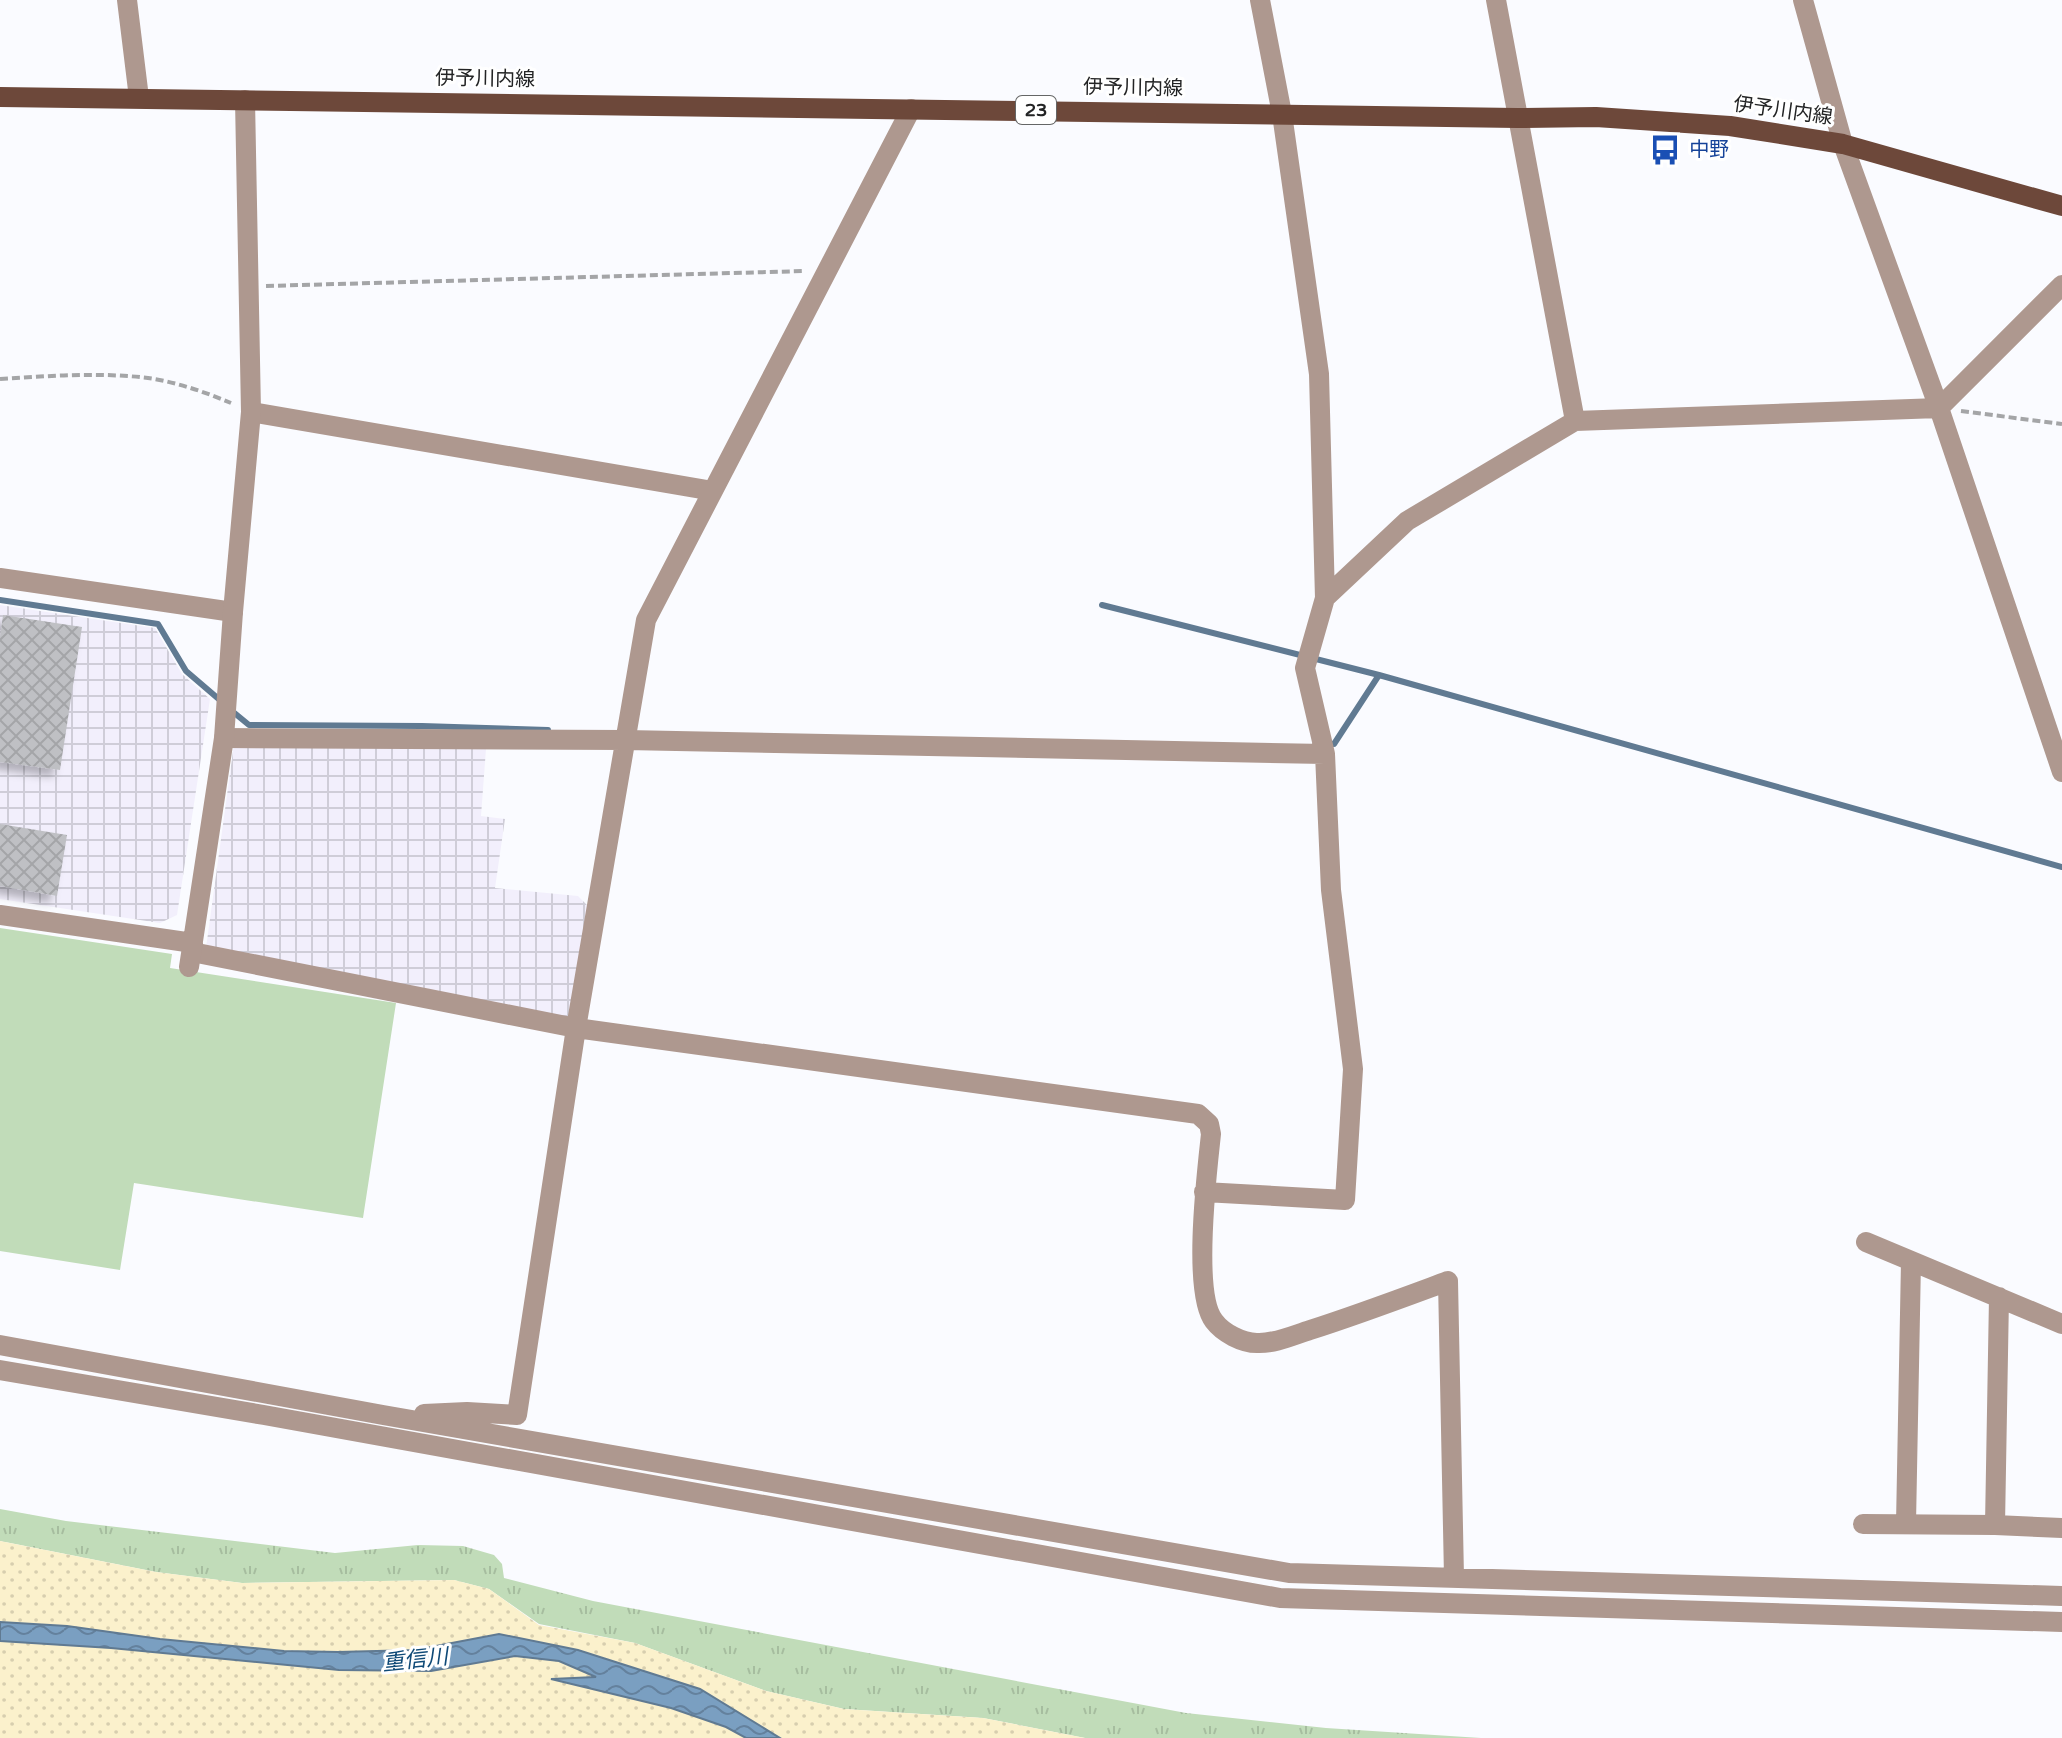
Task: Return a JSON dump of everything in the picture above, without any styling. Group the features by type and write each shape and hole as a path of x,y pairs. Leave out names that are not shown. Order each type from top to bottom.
{"main road":[{"name":"伊予川内線","path":"0,97 1596,117 1715,125 1843,144 2062,206"}],"street":[{"path":"127,0 139,98"},
{"path":"1204,1192 1345,1200 1353,1069 1331,890 1325,754 1305,668 1325,598 1319,374 1282,114 1260,0"},
{"path":"1496,0 1575,421"},
{"path":"1803,0 1843,144 1939,408 2062,772"},
{"path":"191,954 224,738 251,412 245,100"},
{"path":"264,1415 467,1412 517,1415 576,1028 646,620 911,109"},
{"path":"1325,598 1407,521 1575,421 1939,408 2062,285"},
{"path":"251,412 713,491"},
{"path":"0,578 233,612"},
{"path":"224,738 626,740 1325,754"},
{"path":"0,915 576,1028 1198,1114 1209,1124 1211,1134 1204,1192 1205,1295 1213,1320 1241,1340 1258,1343 1289,1337 1448,1281 1454,1577"},
{"path":"1866,1242 2062,1324"},
{"path":"1906,1524 1911,1261"},
{"path":"1995,1525 1999,1297"},
{"path":"0,1345 1289,1573 2062,1596"},
{"path":"0,1370 1280,1598 2062,1622"},
{"path":"1863,1524 2062,1528"}],"path":[{"path":"249,286 828,270"},
{"path":"0,379 72,375 149,378 201,391 251,412"},
{"path":"1939,408 2062,424"}],"shaded area":[{"path":"0,605 155,628 182,674 210,699 177,915 160,923 0,899"},
{"path":"234,744 486,749 481,816 505,819 495,888 578,896 589,907 572,1020 206,948"}],"green space":[{"path":"0,928 172,954 170,968 396,1003 363,1218 134,1183 120,1270 0,1251"},
{"path":"0,1509 66,1521 335,1553 418,1545 463,1546 494,1555 502,1564 504,1578 593,1601 1186,1713 1326,1728 1481,1738 1085,1738 983,1718 844,1709 766,1691 635,1643 539,1624 489,1589 454,1580 242,1583 156,1572 0,1541"}],"sand":[{"path":"0,1541 156,1572 242,1583 454,1580 489,1589 539,1625 635,1643 766,1691 844,1709 983,1718 1085,1738 0,1738"}],"water":[{"name":"重信川","path":"0,1622 67,1626 284,1651 415,1650 499,1634 578,1650 700,1689 780,1738 746,1738 726,1727 671,1708 551,1679 596,1677 559,1661 515,1656 431,1671 339,1670 111,1648 0,1641"}],"building":[{"path":"3,615 82,627 60,770 0,762 0,637"},
{"path":"0,824 67,835 57,896 0,886"}],"waterway":[{"path":"0,600 158,624 186,671 221,701"},
{"path":"1102,605 1379,675"},
{"path":"1327,744 1334,744 1379,675 2062,867"},
{"path":"232,711 249,725 548,730"}],"place":[{"name":"中野","path":"1665,150"}]}
